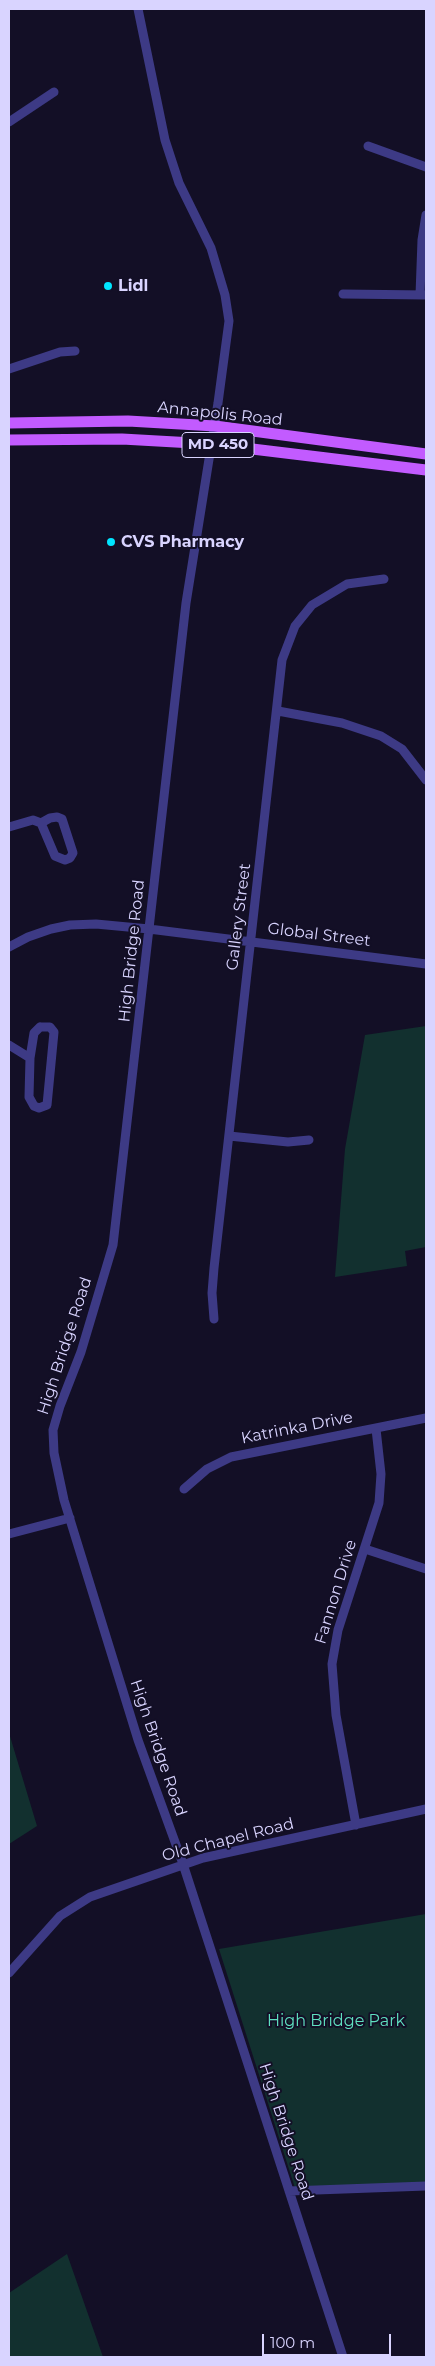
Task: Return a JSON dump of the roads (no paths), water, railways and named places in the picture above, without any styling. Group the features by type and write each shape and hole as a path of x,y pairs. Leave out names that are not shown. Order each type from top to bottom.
{"main road":[{"name":"Annapolis Road","path":"9,424 118,421 214,426 426,454"},
{"name":"Annapolis Road","path":"9,440 122,439 211,444 426,470"}],"street":[{"name":"High Bridge Road","path":"138,9 165,140 179,183 211,248 225,295 229,321 193,572 186,603 113,1245 81,1352 60,1406 53,1430 58,1475 138,1740 183,1864 343,2357"},
{"path":"9,122 54,92"},
{"path":"368,146 426,167"},
{"path":"343,294 423,295 422,240 426,214"},
{"path":"9,369 60,352 75,351"},
{"name":"Gallery Street","path":"214,1318 212,1294 278,711 282,660 291,635 305,612 325,596 347,584 384,579"},
{"path":"278,711 342,723 381,736 402,749 426,780"},
{"path":"9,827 33,820 41,823 55,856 65,860 70,858 73,853 62,819 50,818 41,823"},
{"name":"Global Street","path":"9,947 39,933 70,925 96,924 149,928 426,964"},
{"path":"40,1027 50,1027 54,1032 47,1105 44,1108 39,1108 30,1102 30,1058 34,1033 40,1027"},
{"path":"9,1045 30,1058"},
{"path":"229,1136 288,1142 308,1140"},
{"name":"Katrinka Drive","path":"184,1489 208,1469 231,1457 426,1418"},
{"name":"Fannon Drive","path":"356,1825 336,1715 332,1664 338,1630 365,1549 380,1496 380,1462 376,1429"},
{"path":"9,1534 70,1518"},
{"path":"365,1549 426,1569"},
{"name":"Old Chapel Road","path":"9,1973 36,1940 71,1907 90,1897 183,1864 426,1809"},
{"path":"289,2191 426,2186"}],"place":[{"name":"Lidl","path":"108,286"},
{"name":"CVS Pharmacy","path":"111,542"}],"park label":[{"name":"High Bridge Park","path":"336,2021"}]}
